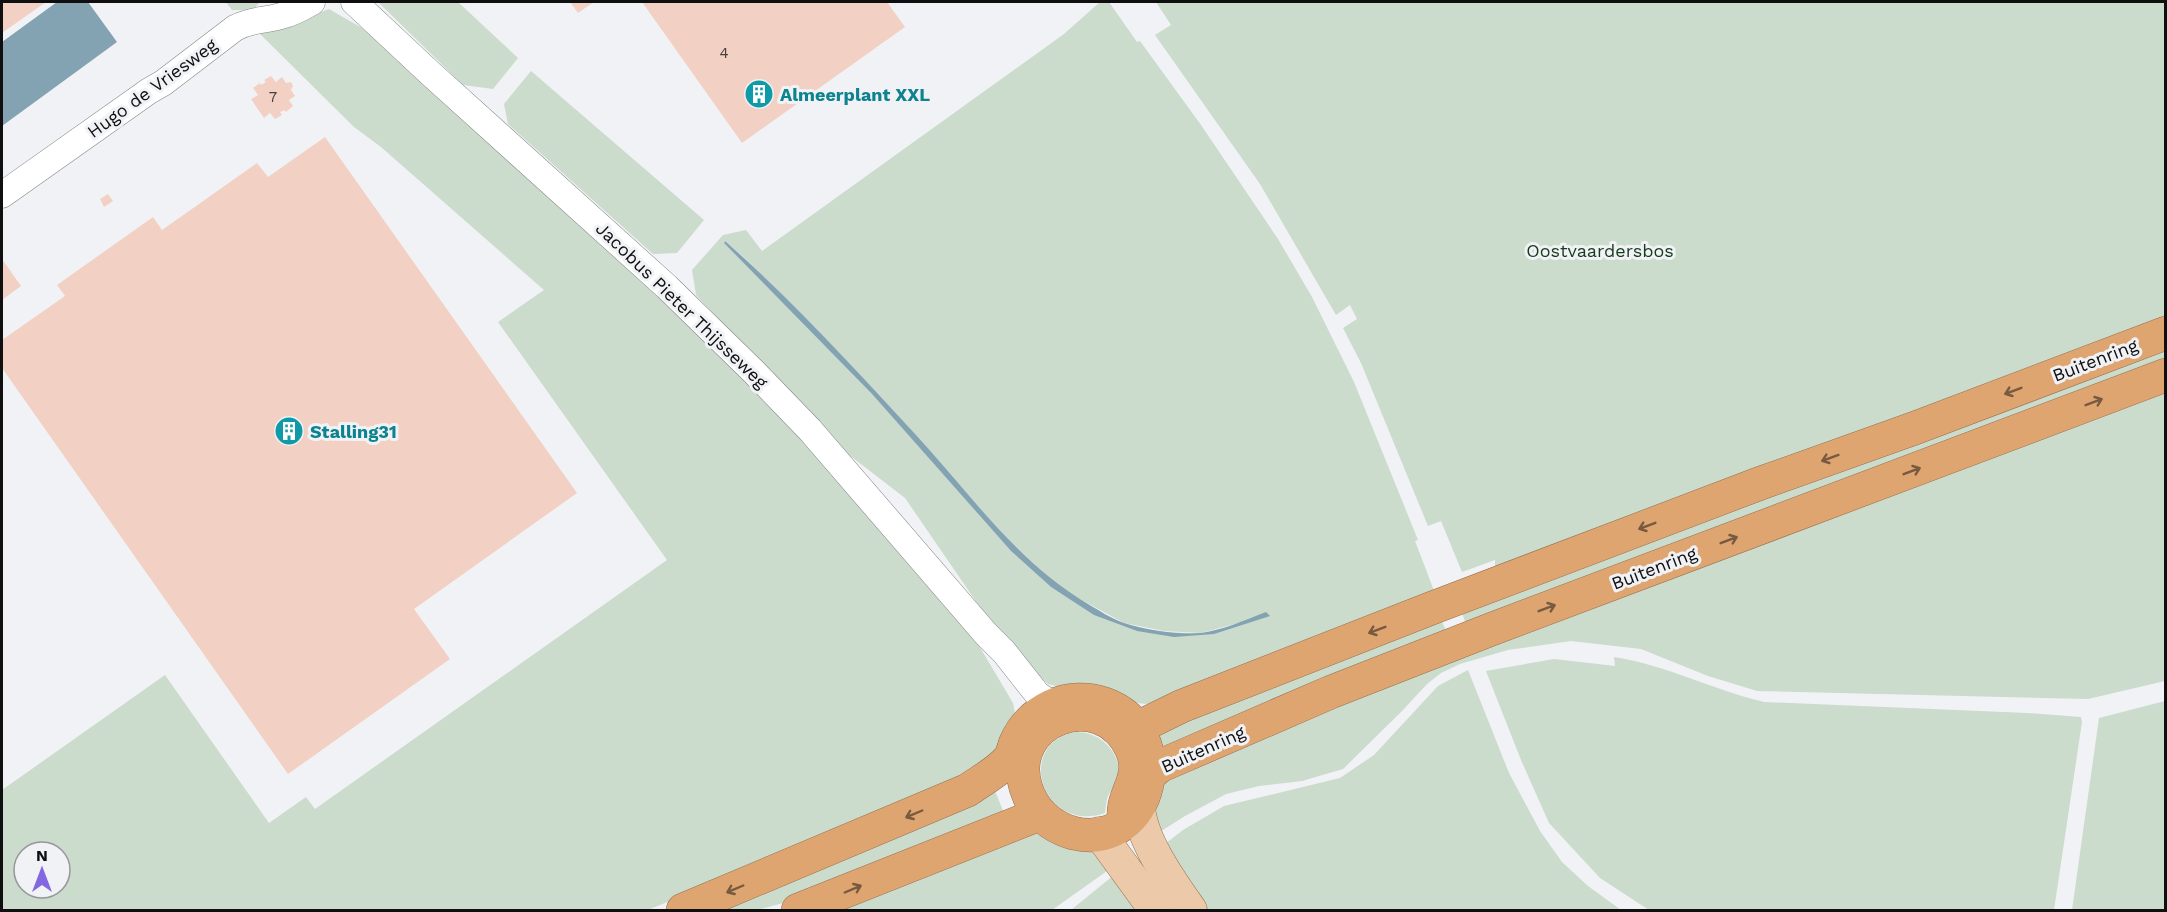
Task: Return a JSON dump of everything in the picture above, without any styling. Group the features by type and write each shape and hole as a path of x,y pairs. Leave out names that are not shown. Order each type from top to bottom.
{"highway":[{"name":"Buitenring","path":"1126,724 1135,717 1182,706 1750,487 1915,428 2166,333"},
{"name":"Buitenring","path":"1149,775 1161,766 1331,692 2166,375"},
{"path":"683,910 968,790 1007,776 1032,736 1088,700 1109,706 1126,724 1148,755 1147,792 1121,821 1088,835 1067,831 1040,814 1027,792 1032,736"},
{"path":"1121,821 1134,783 1136,766 1128,741 1126,724"},
{"path":"798,910 1040,814"}],"main road":[{"path":"1121,821 1143,850 1161,866 1191,910"},
{"path":"1121,821 1155,910"}],"street":[{"name":"Hugo de Vriesweg","path":"2,195 163,83 235,28 248,22 289,14 312,2"},
{"name":"Jacobus Pieter Thijsseweg","path":"354,2 667,287 810,430 1004,652 1038,695 1046,700 1032,736"}],"green space":[{"path":"226,2 260,2 253,10 232,10"},
{"path":"378,2 458,2 518,58 493,89 463,85"},
{"path":"1100,2 1109,2 1201,125 1278,239 1312,297 1354,382 1418,540 1415,541 1436,596 1223,678 1148,704 1123,702 1048,684 1029,667 986,616 905,498 844,451 696,295 692,270 723,235 746,230 762,251 1064,34","holes":["725,241 748,261 918,437 1028,561 1067,592 1124,623 1164,631 1201,633 1235,624 1266,612 1214,634 1137,631 1095,615 1051,587 1011,551 872,394 724,243"]},
{"name":"Oostvaardersbos","path":"1156,2 2165,2 2165,319 1495,568 1495,560 1462,572 1441,521 1428,526 1361,363 1343,328 1357,319 1350,305 1336,315 1260,184 1155,35 1171,25"},
{"path":"329,9 362,28 675,307 834,474 975,639 1013,703 1015,713 1006,745 964,779 648,910 2,910 2,790 165,675 269,823 306,797 315,809 667,560 498,322 544,290 381,147 354,127 258,32 287,25"},
{"path":"531,71 704,220 677,253 653,254 508,124 504,104"},
{"path":"2165,344 2165,364 1466,624 1459,605"},
{"path":"2165,390 2165,681 2088,699 1757,691 1708,676 1641,649 1571,641 1508,650 1460,664 1441,673 1427,684 1343,769 1302,781 1259,786 1226,794 1155,835 1154,803 1164,778 1190,760"},
{"path":"1438,613 1448,635 1162,756 1148,728"},
{"path":"1614,657 1652,666 1764,702 2081,717 2054,910 1649,910 1600,878 1549,823 1486,671 1554,659 1615,666"},
{"path":"1468,670 1509,773 1540,831 1562,862 1588,886 1621,910 1204,910 1161,847 1183,830 1224,806 1340,778 1374,755 1438,686"},
{"path":"2165,701 2165,910 2072,910 2099,718"},
{"path":"1076,732 1092,735 1106,744 1118,764 1119,773 1108,796 1105,813 1083,816 1065,811 1051,800 1043,784 1041,768 1045,752 1057,740"},
{"path":"995,791 1006,818 842,887 757,910 705,910"},
{"path":"1032,829 1093,847 1114,866 1052,910 827,910"},
{"path":"1119,871 1145,910 1071,910"}],"water":[{"path":"57,2 88,2 117,42 2,126 2,42"},
{"path":"725,241 775,287 847,361 917,436 996,527 1039,568 1063,587 1106,615 1142,628 1163,631 1209,632 1266,612 1270,616 1214,634 1174,637 1137,631 1094,615 1051,587 1011,551 872,394 724,243"}],"building":[{"path":"2,2 46,2 2,33"},
{"path":"570,2 594,2 578,13"},
{"name":"Almeerplant XXL","path":"642,2 887,2 905,27 742,143"},
{"path":"271,76 276,82 282,77 286,83 291,82 293,86 291,90 295,96 289,100 293,106 286,112 285,110 280,112 282,115 275,119 270,113 264,118 251,99 258,95 253,88 266,82 264,80"},
{"name":"Stalling31","path":"325,137 577,493 414,609 450,659 288,774 2,368 2,340 65,296 57,285 153,217 162,230 257,163 268,177"},
{"path":"108,194 113,201 104,207 100,199"},
{"path":"2,259 21,286 2,300"}],"place":[{"name":"Almeerplant XXL","path":"759,94"},
{"name":"Stalling31","path":"289,431"}]}
